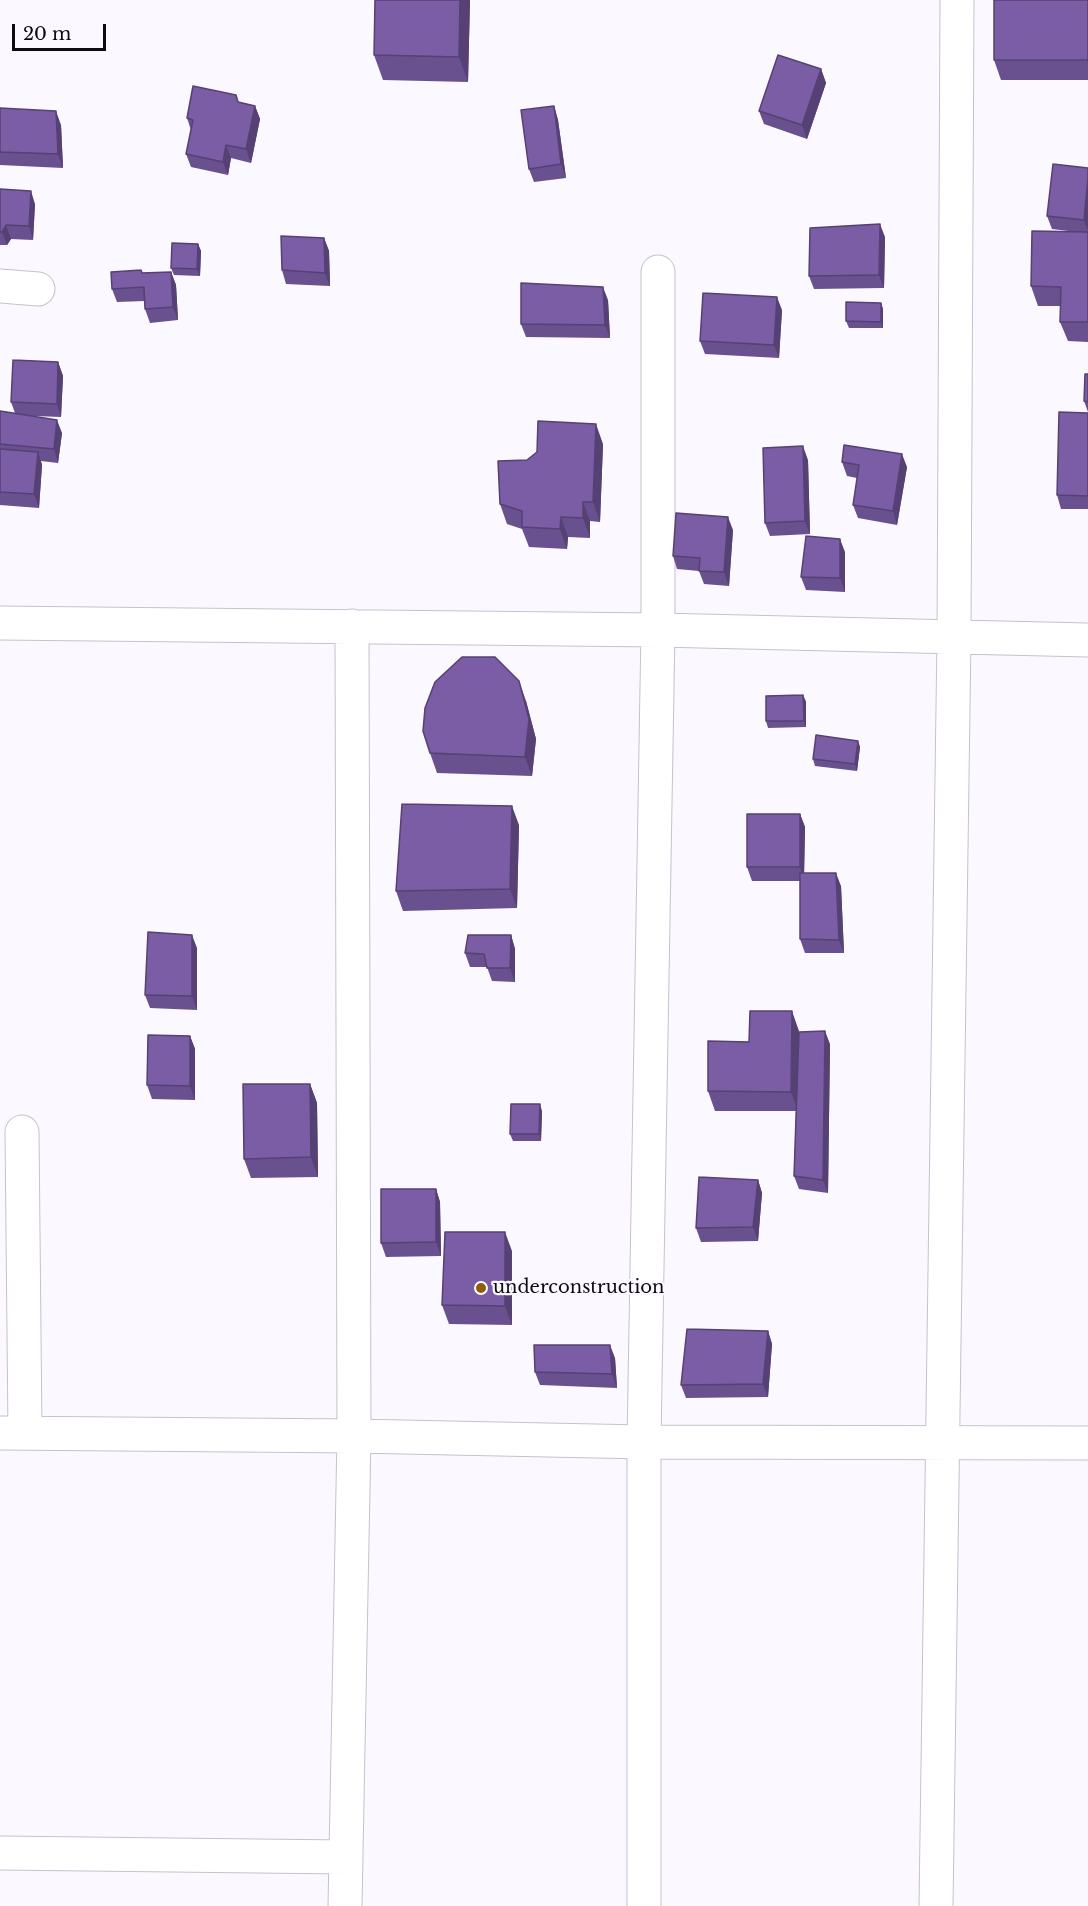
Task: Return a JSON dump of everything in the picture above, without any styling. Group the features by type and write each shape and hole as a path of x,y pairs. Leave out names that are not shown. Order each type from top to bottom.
{"street":[{"path":"936,1906 954,637 957,0"},
{"path":"644,1906 644,1442 658,630 658,272"},
{"path":"0,286 38,289"},
{"path":"0,623 658,630 1088,640"},
{"path":"345,1906 354,1436 352,626"},
{"path":"22,1132 13,1433 354,1436 644,1442 1088,1443"},
{"path":"0,1852 345,1857"}],"building":[{"path":"375,0 460,0 459,57 374,55"},
{"path":"994,0 1088,0 1088,60 994,60"},
{"path":"778,55 821,69 802,125 759,111"},
{"path":"193,86 236,95 238,102 255,106 246,149 226,145 223,162 186,154 193,120 187,118"},
{"path":"554,106 561,164 529,169 521,110"},
{"path":"0,108 56,111 58,154 0,152"},
{"path":"1053,164 1088,168 1084,220 1047,216"},
{"path":"0,189 31,191 29,226 6,225 0,232"},
{"path":"880,224 879,275 809,276 810,228"},
{"path":"1032,231 1088,232 1088,322 1060,322 1061,287 1031,286"},
{"path":"281,236 324,238 325,273 282,270"},
{"path":"172,243 198,244 197,269 171,268"},
{"path":"141,270 142,273 171,272 173,307 145,309 144,287 112,289 111,272"},
{"path":"521,283 603,287 605,325 521,324"},
{"path":"703,293 777,297 774,345 700,341"},
{"path":"846,302 881,303 881,322 846,321"},
{"path":"13,360 58,362 57,404 11,402"},
{"path":"1085,374 1088,374 1088,402 1084,401"},
{"path":"0,411 57,420 54,449 0,444"},
{"path":"1059,412 1088,413 1088,496 1057,495"},
{"path":"538,421 596,424 593,502 583,502 583,518 561,517 560,529 522,527 522,511 500,504 498,461 527,460 537,452"},
{"path":"844,445 902,454 893,511 853,505 859,465 842,462"},
{"path":"803,446 805,521 765,523 763,448"},
{"path":"0,449 38,452 34,494 0,492"},
{"path":"676,513 728,517 724,572 699,571 700,558 673,556"},
{"path":"806,536 840,539 840,578 801,577"},
{"path":"462,657 495,657 519,681 529,719 525,757 430,753 423,731 425,708 435,682"},
{"path":"803,695 804,721 766,721 766,696"},
{"path":"816,735 858,741 855,764 813,759"},
{"path":"402,804 512,806 510,889 396,891"},
{"path":"747,814 800,814 800,867 747,867"},
{"path":"800,873 836,873 839,940 800,939"},
{"path":"148,932 192,935 192,996 145,995"},
{"path":"468,935 511,935 510,968 487,968 484,954 465,953"},
{"path":"750,1011 792,1011 791,1092 708,1091 708,1041 749,1042"},
{"path":"825,1031 823,1180 794,1176 799,1032"},
{"path":"148,1035 190,1036 190,1086 147,1085"},
{"path":"243,1084 310,1084 311,1157 244,1159"},
{"path":"511,1104 540,1104 539,1134 510,1134"},
{"path":"699,1177 758,1180 753,1227 696,1228"},
{"path":"381,1189 436,1189 436,1242 381,1243"},
{"name":"underconstruction","path":"445,1232 505,1232 505,1306 442,1305"},
{"path":"687,1329 768,1331 763,1384 681,1385"},
{"path":"534,1345 610,1345 612,1374 535,1372"}],"place":[{"name":"underconstruction","path":"481,1288"}]}
